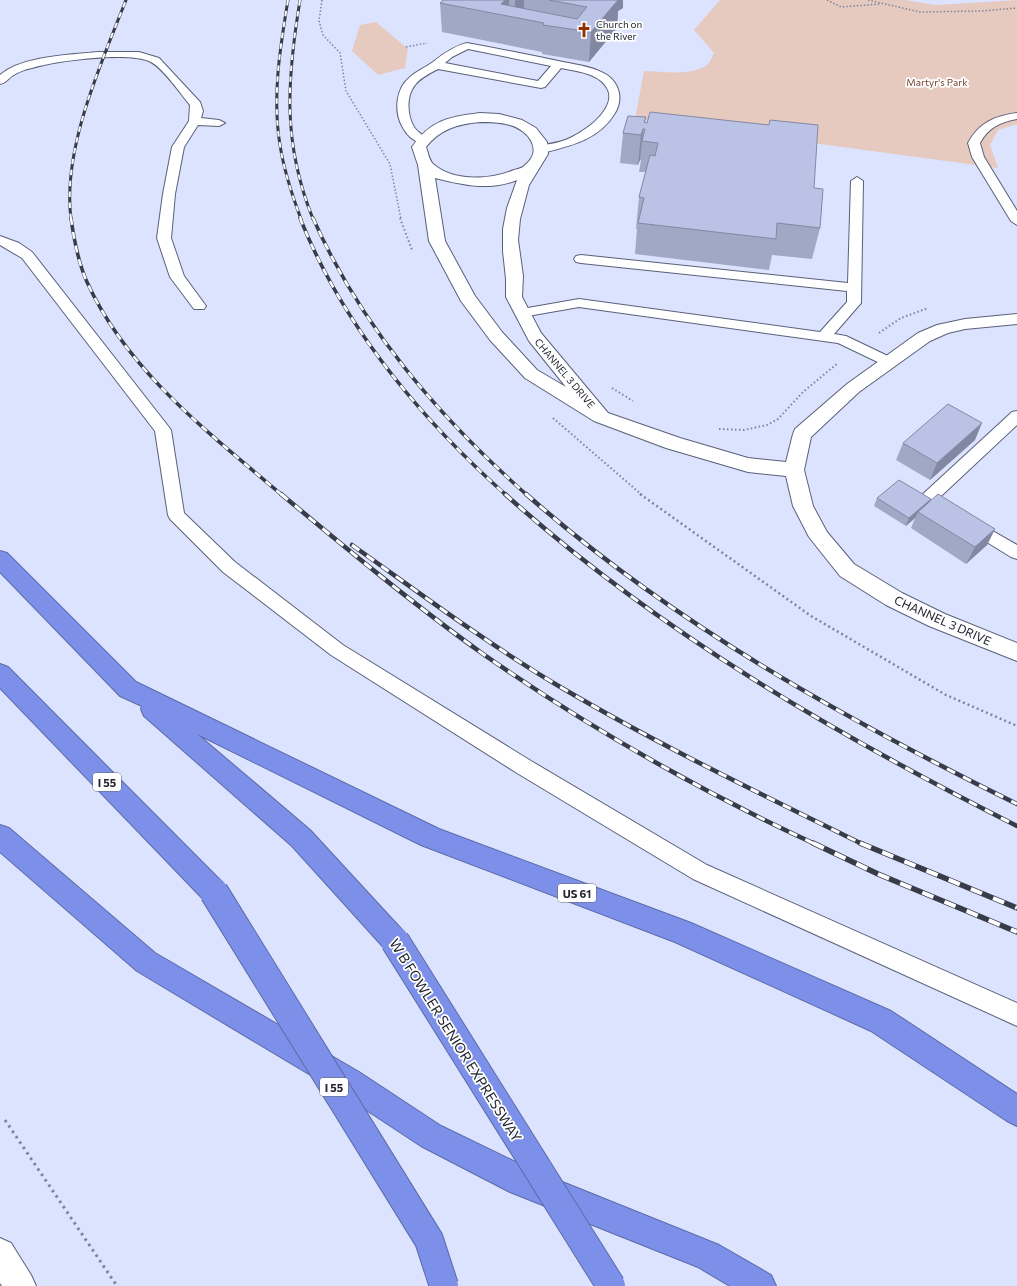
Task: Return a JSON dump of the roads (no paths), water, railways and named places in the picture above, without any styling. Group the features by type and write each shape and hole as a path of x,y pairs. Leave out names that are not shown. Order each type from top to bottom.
{"highway":[{"path":"0,559 128,689"},
{"name":"I 55","path":"0,673 214,892 429,1240 444,1286"},
{"name":"W B FOWLER SENIOR EXPRESSWAY","path":"128,689 301,838 395,941 611,1286"},
{"name":"US 61","path":"128,689 430,838 682,932 881,1021 1017,1111"},
{"path":"0,836 146,962 349,1082 431,1136 521,1181 708,1256 760,1286"}],"street":[{"path":"422,140 431,131 451,122 468,118 494,118 526,128 539,140 542,149"},
{"name":"CHANNEL 3 DRIVE","path":"422,140 419,147 425,165 437,241 466,297 496,336 531,374 601,417 674,443 748,466 794,470"},
{"name":"CHANNEL 3 DRIVE","path":"542,149 538,161 530,169 515,205 509,236 510,260 514,275 514,298 534,337 601,417"},
{"path":"425,165 440,175 476,183 500,181 530,169"},
{"name":"CHANNEL 3 DRIVE","path":"1017,318 985,321 943,329 924,337 853,388 802,434 794,470 803,506 819,537 846,570 900,602 937,620 1017,652"},
{"path":"0,1254 20,1286"}],"lane":[{"path":"422,140 412,134 404,118 403,106 405,92 411,81 436,65 448,55 467,46 558,64 590,72 609,82 614,92 614,105 609,115 580,136 567,143 542,149"},
{"path":"0,81 9,73 29,65 57,59 98,55 139,55 155,60 196,104 197,112 195,121 178,147 169,194 164,238 177,277 199,306"},
{"path":"436,65 541,85 558,64"},
{"path":"1017,116 994,121 980,131 974,142 978,156 1017,221"},
{"path":"195,121 219,123"},
{"path":"830,338 854,303 857,181"},
{"path":"0,240 14,246 27,255 163,430 176,515 229,567 337,650 524,767 700,872 1017,1015"},
{"path":"581,259 854,288"},
{"path":"522,313 579,303 830,338 889,362"},
{"path":"1017,416 929,498 1017,553"}],"railway":[{"path":"71,219 70,192 72,164 78,136 95,79 126,0"},
{"path":"288,0 278,72 278,127 286,174 301,219"},
{"path":"300,0 292,57 290,111 296,164 303,191 313,219"},
{"path":"71,218 77,251 87,282 104,314 124,345 147,373 172,399 226,448 282,495"},
{"path":"300,218 318,258 338,296 361,333 387,368 414,402 474,465 506,495"},
{"path":"313,218 332,258 354,296 405,368 433,402 463,434 527,495"},
{"path":"281,494 355,556 431,616 523,681 604,732 687,780 772,824 815,844"},
{"path":"505,494 563,544 624,591 686,635 750,677 815,717 882,755 1017,826"},
{"path":"526,494 582,541 640,585 761,665 887,737 1017,804"},
{"path":"352,545 482,637 562,688 673,749 862,844"},
{"path":"813,843 878,874 1017,932"},
{"path":"860,843 1017,908"}],"place":[{"name":"Church on the River","path":"584,30"}],"park label":[{"name":"Martyr's Park","path":"937,82"}]}
